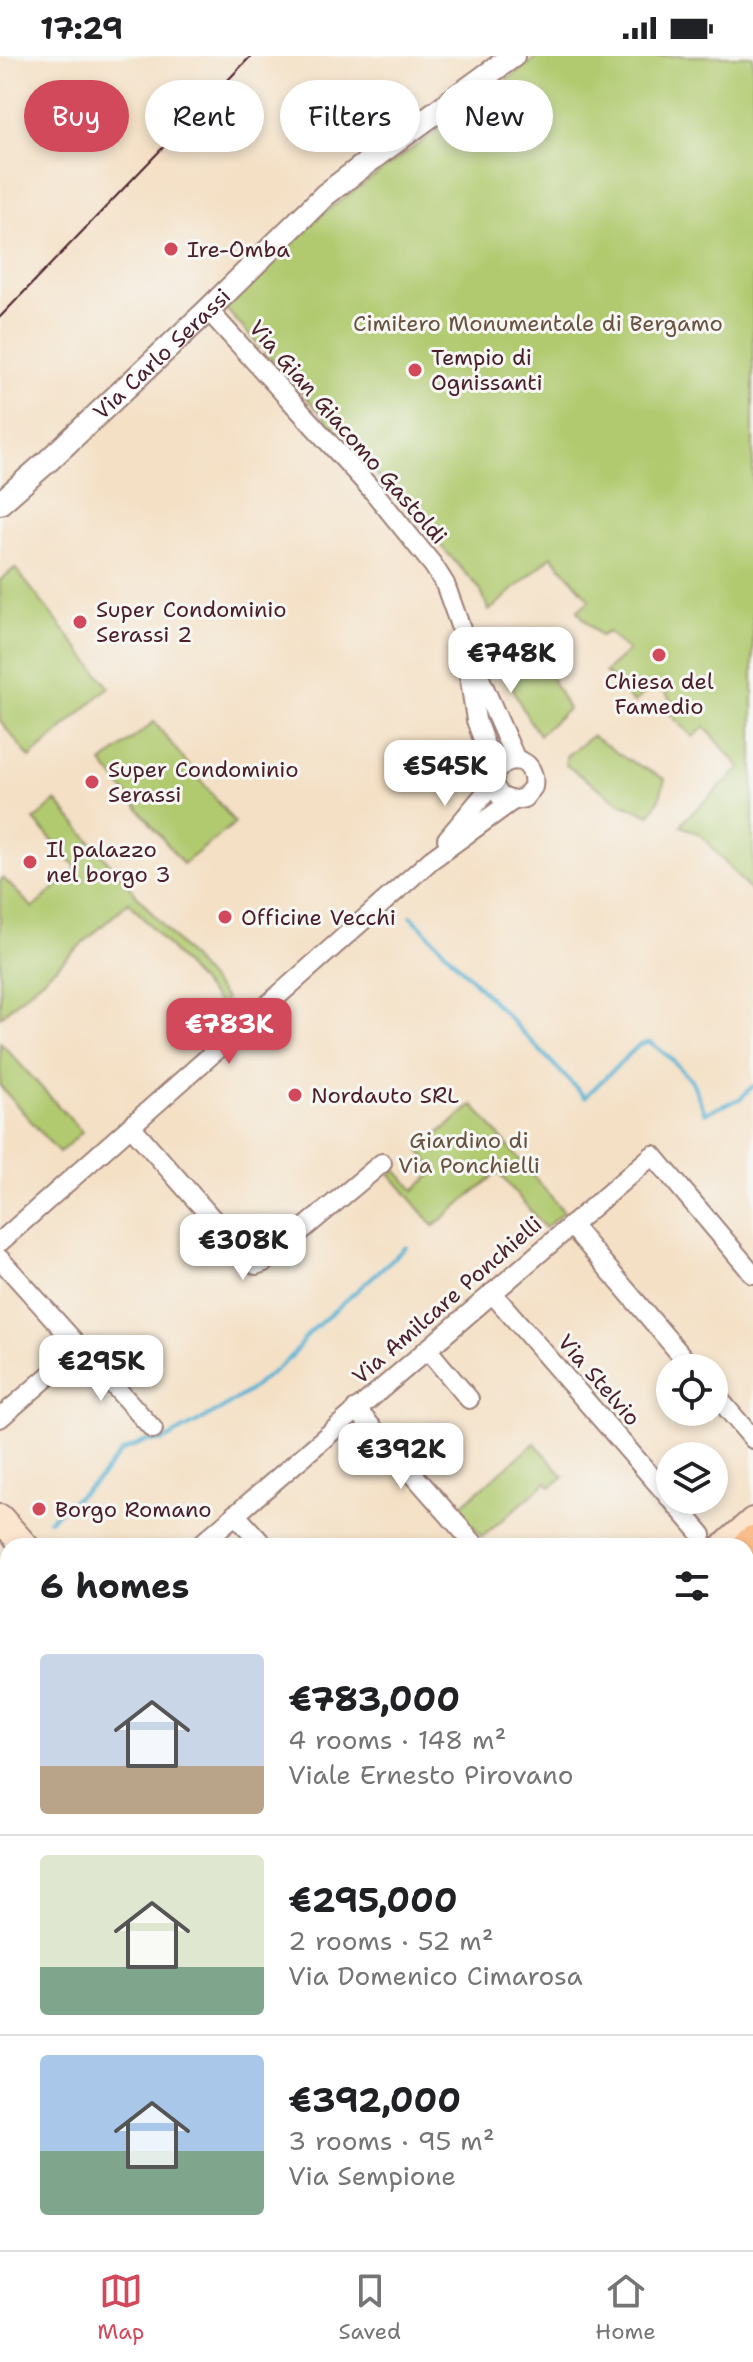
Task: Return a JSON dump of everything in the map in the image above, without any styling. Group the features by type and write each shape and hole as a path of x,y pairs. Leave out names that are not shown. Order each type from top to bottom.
{"main road":[{"path":"0,1518 18,1538"},
{"path":"717,1538 753,1521"}],"street":[{"name":"Via Carlo Serassi","path":"0,503 208,310 325,195 513,56"},
{"name":"Via Gian Giacomo Gastoldi","path":"208,310 373,491 433,565 445,584 464,640"},
{"path":"464,640 516,760"},
{"path":"464,640 476,720 500,796 512,801"},
{"path":"0,1242 431,860 512,801 529,793 534,780 529,766 516,760 499,766 494,778 431,860"},
{"path":"131,1126 256,1265 264,1262 382,1163"},
{"name":"Via Amilcare Ponchielli","path":"208,1538 653,1155 753,1274"},
{"path":"571,1225 680,1354"},
{"path":"0,1259 153,1429"},
{"name":"Via Stelvio","path":"492,1293 656,1482"},
{"path":"0,1418 81,1348"},
{"path":"427,1349 469,1399"},
{"path":"356,1409 469,1538"},
{"path":"728,1410 753,1439"},
{"path":"235,1514 257,1538"},
{"name":"Via Stelvio","path":"686,1514 711,1538"}],"green space":[{"name":"Cimitero Monumentale di Bergamo","path":"539,56 753,56 753,894 700,834 681,826 741,768 705,727 693,737 669,713 677,707 656,682 634,703 605,672 628,651 608,632 600,636 577,611 590,600 552,556 489,611 480,589 225,308 321,215 407,152 420,152 420,143 436,131 436,152 553,152 553,80 506,80"},
{"path":"15,568 109,687 30,758 0,721 0,580"},
{"path":"532,632 568,709 539,735 514,691 496,643 502,638"},
{"path":"154,722 235,823 183,864 102,763"},
{"path":"592,736 626,759 665,779 659,800 650,815 620,803 566,765 566,756"},
{"path":"56,801 226,999 220,1005 129,902 0,1017 0,881 3,878 33,908 77,868 34,820"},
{"path":"0,1042 82,1132 59,1153 0,1086"},
{"name":"Giardino di Via Ponchielli","path":"473,1105 564,1212 545,1228 498,1172 434,1226 390,1174 396,1170 414,1190 436,1171 419,1150"},
{"path":"535,1443 564,1477 551,1487 547,1482 482,1537 458,1508"}],"waterway":[{"path":"411,916 585,1097 639,1045 650,1042 692,1081 705,1113 740,1099 753,1086"},
{"path":"49,1520 100,1478 121,1452 146,1441 162,1441 250,1390 290,1358 309,1333 406,1247"}],"tram line":[{"path":"0,317 251,56"}],"place":[{"name":"Ire-Omba","path":"171,249"},
{"name":"Tempio di Ognissanti","path":"415,370"},
{"name":"Super Condominio Serassi 2","path":"80,622"},
{"name":"Chiesa del Famedio","path":"659,655"},
{"name":"Super Condominio Serassi","path":"92,782"},
{"name":"Il palazzo nel borgo 3","path":"30,862"},
{"name":"Officine Vecchi","path":"225,917"},
{"name":"Nordauto SRL","path":"295,1095"},
{"name":"Borgo Romano","path":"39,1509"}]}
